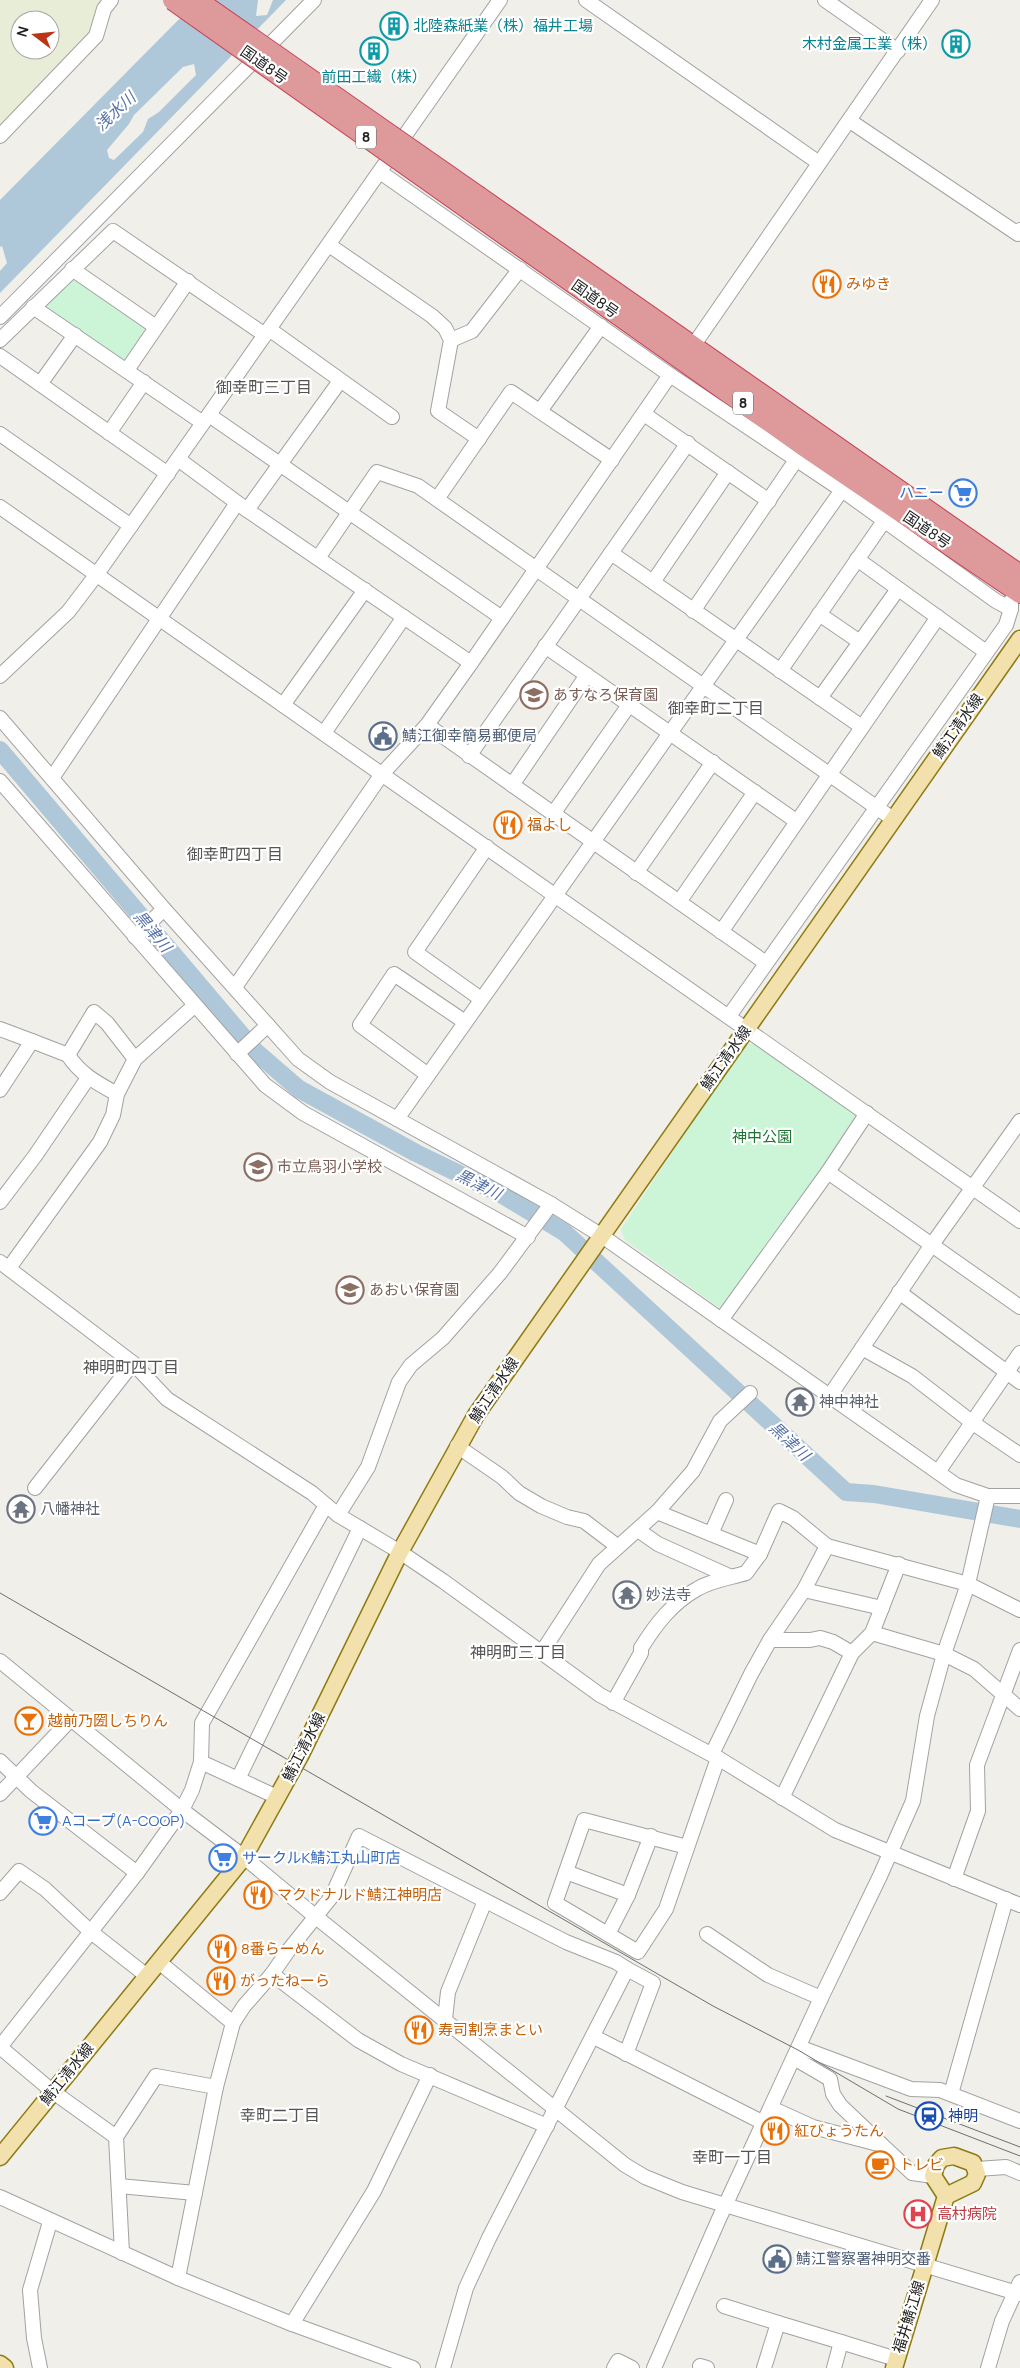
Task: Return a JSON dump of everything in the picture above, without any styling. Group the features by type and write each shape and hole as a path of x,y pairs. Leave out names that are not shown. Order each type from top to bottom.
{"highway":[{"name":"国道8号","path":"173,0 474,203 695,342 1015,591"},
{"name":"国道8号","path":"196,0 796,440 1015,591"}],"main road":[{"name":"鯖江清水線","path":"0,2157 244,1857 300,1756 400,1552 457,1446 487,1398 1020,639"},
{"path":"949,2155 973,2164 977,2169 976,2179 972,2185 946,2196 933,2176 936,2165 942,2158 949,2155"},
{"name":"福井鯖江線","path":"895,2364 946,2196"},
{"path":"0,2364 5,2368"}],"street":[{"path":"0,136 96,36 104,9 111,0"},
{"path":"0,317 314,0"},
{"path":"0,676 68,612 168,474 500,0"},
{"path":"586,0 819,163"},
{"path":"826,0 898,51"},
{"path":"406,134 695,342 850,121 932,0"},
{"path":"850,121 1018,234 1020,230"},
{"path":"380,172 670,375 842,490 996,601 1015,591"},
{"path":"0,340 33,306 113,231 392,417"},
{"path":"329,244 432,316 444,328 451,340 438,411 479,439"},
{"path":"72,269 156,327"},
{"path":"451,340 472,331 520,269"},
{"path":"127,370 188,281"},
{"path":"33,306 144,382 280,463 502,618"},
{"path":"540,411 601,326"},
{"path":"40,384 75,335"},
{"path":"0,356 168,474"},
{"path":"235,987 382,774 427,725 670,375"},
{"path":"52,778 158,617 242,506 280,463 340,381"},
{"path":"109,433 144,382"},
{"path":"437,500 511,392 612,460"},
{"path":"644,414 769,501"},
{"path":"0,434 131,526"},
{"path":"469,756 688,443"},
{"path":"178,459 242,506 471,663"},
{"path":"694,611 796,460"},
{"path":"318,558 377,472 418,486 703,688 893,819"},
{"path":"653,582 728,472"},
{"path":"397,1119 842,490"},
{"path":"0,507 1020,1221"},
{"path":"780,671 884,521"},
{"path":"611,553 862,727"},
{"path":"857,559 986,652"},
{"path":"820,698 898,589"},
{"path":"283,705 365,590"},
{"path":"729,1016 1006,625 1015,591"},
{"path":"819,614 860,642"},
{"path":"324,733 404,617"},
{"path":"721,932 828,774 938,617"},
{"path":"545,646 796,821"},
{"path":"512,785 586,675"},
{"path":"553,814 629,705"},
{"path":"0,718 164,909 268,1025 306,1064 330,1082 551,1204 602,1236 956,1485 988,1499 1020,1496"},
{"path":"427,725 766,964"},
{"path":"636,873 713,762"},
{"path":"0,781 194,1006 265,1084 287,1103 528,1238"},
{"path":"679,902 755,792"},
{"path":"481,999 415,952 487,847"},
{"path":"135,936 164,909"},
{"path":"428,1075 360,1026 394,974 465,1022"},
{"path":"194,1006 135,1059 117,1094 113,1115 100,1142 5,1265 133,1363 167,1399 312,1493 338,1515 400,1552 613,1703 715,1756 835,1830 1020,1905"},
{"path":"68,1054 94,1012 107,1022 135,1059"},
{"path":"237,1054 268,1025"},
{"path":"0,1029 68,1054 76,1067 88,1078 117,1094"},
{"path":"0,1090 32,1041"},
{"path":"0,1202 35,1156 88,1078"},
{"path":"721,1320 828,1172 867,1113"},
{"path":"829,1397 899,1292 1020,1121"},
{"path":"828,1172 931,1246 1020,1306"},
{"path":"338,1515 368,1467 399,1382 412,1365 449,1330 528,1238 551,1204"},
{"path":"899,1292 1020,1382"},
{"path":"862,1348 912,1376 973,1423 1020,1455"},
{"path":"938,1472 1020,1353"},
{"path":"36,1488 133,1363"},
{"path":"542,1652 599,1564 617,1546 658,1512 693,1471 720,1421 750,1393"},
{"path":"457,1446 495,1472 519,1494 567,1517 584,1521 617,1546"},
{"path":"654,2368 726,2205 821,1998 880,1876 913,1801 927,1716 944,1654 968,1584 988,1499"},
{"path":"711,1534 726,1500"},
{"path":"116,2138 52,2091 0,2047 137,1873 182,1810 192,1790 201,1762 202,1723 233,1665 326,1505"},
{"path":"613,1703 641,1653 640,1648 666,1613 697,1588 729,1576 746,1573 760,1554 779,1511 793,1518 828,1546 968,1584 1020,1610"},
{"path":"658,1512 760,1554"},
{"path":"238,1779 360,1528"},
{"path":"638,1530 658,1544 729,1576"},
{"path":"687,1847 651,1836 584,1820 554,1903 638,1952 666,1909 687,1847 715,1756 751,1674 770,1640 804,1590 828,1546"},
{"path":"782,1798 852,1654 872,1633 899,1564"},
{"path":"804,1590 882,1608"},
{"path":"872,1633 944,1654 974,1669 1004,1693 1020,1709"},
{"path":"770,1640 810,1640 820,1638 833,1642 852,1654"},
{"path":"954,1879 978,1810 977,1765 1020,1650"},
{"path":"0,1661 182,1810 244,1857 625,2165 645,2177 682,2192 924,2266 1018,2290 1002,2320 988,2368"},
{"path":"0,1794 71,1719"},
{"path":"0,1762 31,1791 137,1873"},
{"path":"201,1762 277,1797"},
{"path":"178,2278 216,2087 233,2023 244,2006 272,1974 288,1950 332,1896 358,1836 566,1942 616,1962 653,1983 626,2054"},
{"path":"608,1934 628,1895 651,1836"},
{"path":"0,1893 19,1871 45,1889 91,1932 147,1976"},
{"path":"566,1872 628,1895"},
{"path":"951,2094 1006,1899"},
{"path":"445,2019 448,1992 485,1901"},
{"path":"707,1934 768,1974 821,1998"},
{"path":"159,1962 233,2023"},
{"path":"443,2368 466,2288 627,1969"},
{"path":"272,1974 358,2040 402,2064 547,2126"},
{"path":"594,2037 764,2123"},
{"path":"797,2053 910,2089 932,2088 1020,2121"},
{"path":"797,2053 830,2079 833,2094 840,2105 912,2173 933,2176"},
{"path":"292,2324 374,2191 430,2075"},
{"path":"122,2253 116,2138 156,2076 216,2087"},
{"path":"771,2108 813,2127 882,2145"},
{"path":"977,2169 1006,2168 1020,2174"},
{"path":"119,2186 195,2193"},
{"path":"0,2197 50,2222 178,2278 292,2324 413,2368"},
{"path":"40,2368 34,2338 30,2290 50,2222"},
{"path":"724,2306 743,2318 778,2323 841,2342 895,2364"},
{"path":"764,2368 778,2323"},
{"path":"834,2368 841,2342"},
{"path":"614,2368 618,2361 632,2368"}],"green space":[{"path":"0,0 105,0 91,33 0,130"},
{"path":"73,274 152,328 126,367 44,311 43,304"},
{"name":"神中公園","path":"749,1044 759,1044 858,1112 857,1120 721,1309 625,1240 621,1229 741,1049"}],"water":[{"name":"浅水川","path":"198,0 258,0 256,16 267,15 273,0 286,0 0,293 0,271 7,263 2,246 0,247 0,200","holes":["194,64 196,75 159,112 148,119 143,132 114,160 109,158 107,150 129,124 134,115 183,67"]}],"waterway":[{"name":"黒津川","path":"0,750 255,1051 299,1089 416,1153 501,1194 564,1232 846,1492 874,1494 1020,1519"}],"tram line":[{"path":"0,1593 713,2006 798,2050 898,2109 1020,2156"},
{"path":"886,2096 1020,2147"}],"place":[{"name":"北陸森紙業（株）福井工場","path":"394,26"},
{"name":"木村金属工業（株）","path":"956,44"},
{"name":"前田工繊（株）","path":"374,51"},
{"name":"みゆき","path":"827,284"},
{"name":"ハニー","path":"963,493"},
{"name":"あすなろ保育園","path":"534,695"},
{"name":"鯖江御幸簡易郵便局","path":"383,736"},
{"name":"福よし","path":"508,825"},
{"name":"市立鳥羽小学校","path":"258,1167"},
{"name":"あおい保育園","path":"350,1290"},
{"name":"神中神社","path":"800,1402"},
{"name":"八幡神社","path":"21,1509"},
{"name":"妙法寺","path":"627,1595"},
{"name":"越前乃圀しちりん","path":"29,1721"},
{"name":"Aコープ(A-COOP)","path":"43,1821"},
{"name":"サークルK鯖江丸山町店","path":"223,1858"},
{"name":"マクドナルド鯖江神明店","path":"258,1895"},
{"name":"8番らーめん","path":"222,1949"},
{"name":"がったねーら","path":"221,1981"},
{"name":"寿司割烹まとい","path":"419,2030"},
{"name":"神明","path":"929,2116"},
{"name":"紅びょうたん","path":"775,2131"},
{"name":"トレビ","path":"880,2165"},
{"name":"高村病院","path":"918,2214"},
{"name":"鯖江警察署神明交番","path":"777,2259"}],"district":[{"name":"御幸町三丁目","path":"264,387"},
{"name":"御幸町二丁目","path":"716,708"},
{"name":"御幸町四丁目","path":"235,854"},
{"name":"神明町四丁目","path":"131,1367"},
{"name":"神明町三丁目","path":"518,1652"},
{"name":"幸町二丁目","path":"280,2115"},
{"name":"幸町一丁目","path":"732,2157"}]}
